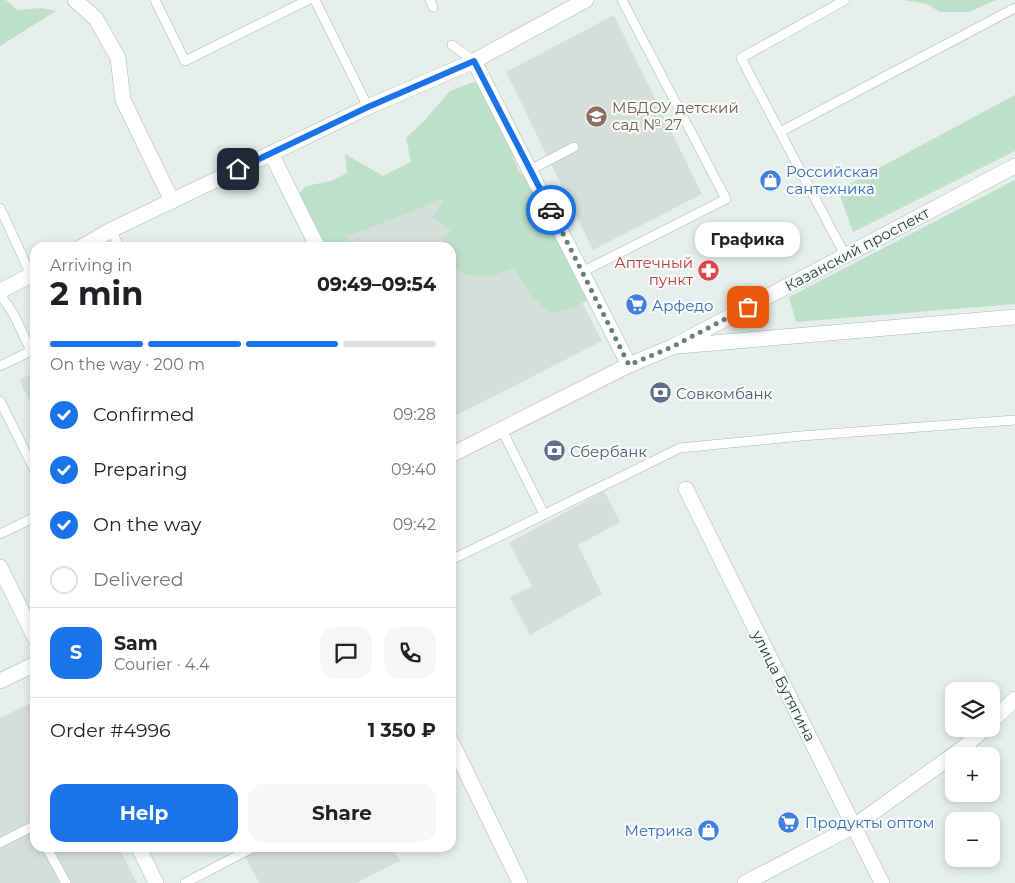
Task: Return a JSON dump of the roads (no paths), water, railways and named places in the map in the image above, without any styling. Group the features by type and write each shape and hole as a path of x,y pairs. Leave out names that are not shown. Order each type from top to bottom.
{"street":[{"path":"75,0 96,19 118,58 123,100 172,201"},
{"path":"90,242 111,230 368,107 474,61 586,0"},
{"path":"474,61 629,365"},
{"path":"271,153 315,242"},
{"name":"Казанский проспект","path":"456,453 629,365 672,347 1015,166"},
{"path":"0,292 30,276"},
{"name":"Казанский проспект","path":"672,347 1015,317"},
{"name":"улица Бутягина","path":"686,489 882,883"},
{"path":"0,567 30,628"},
{"path":"0,681 30,666"},
{"path":"1000,713 1015,699"},
{"path":"745,883 854,826 963,748 975,737"},
{"path":"456,751 520,883"},
{"path":"141,852 156,883"}],"lane":[{"path":"155,0 185,61 308,0"},
{"path":"315,0 368,107"},
{"path":"582,272 726,199 622,0"},
{"path":"845,0 741,58 845,255"},
{"path":"780,132 1015,8"},
{"path":"452,45 474,61"},
{"path":"530,170 574,147"},
{"path":"0,208 30,268"},
{"path":"111,230 117,242"},
{"path":"0,292 14,315 30,349"},
{"path":"0,366 30,351"},
{"path":"0,402 30,461"},
{"path":"456,558 680,448 801,436 1015,420"},
{"path":"502,430 544,514"},
{"path":"0,534 30,520"},
{"path":"0,843 30,828"},
{"path":"49,852 66,883"},
{"path":"184,883 244,852"}],"place":[{"name":"МБДОУ детский сад № 27","path":"596,116"},
{"name":"Российская сантехника","path":"770,180"},
{"name":"Аптечный пункт","path":"709,271"},
{"name":"Арфедо","path":"636,305"},
{"name":"Графика","path":"748,307"},
{"name":"Совкомбанк","path":"660,393"},
{"name":"Сбербанк","path":"554,451"},
{"name":"Продукты оптом","path":"789,822"},
{"name":"Метрика","path":"709,830"}]}
